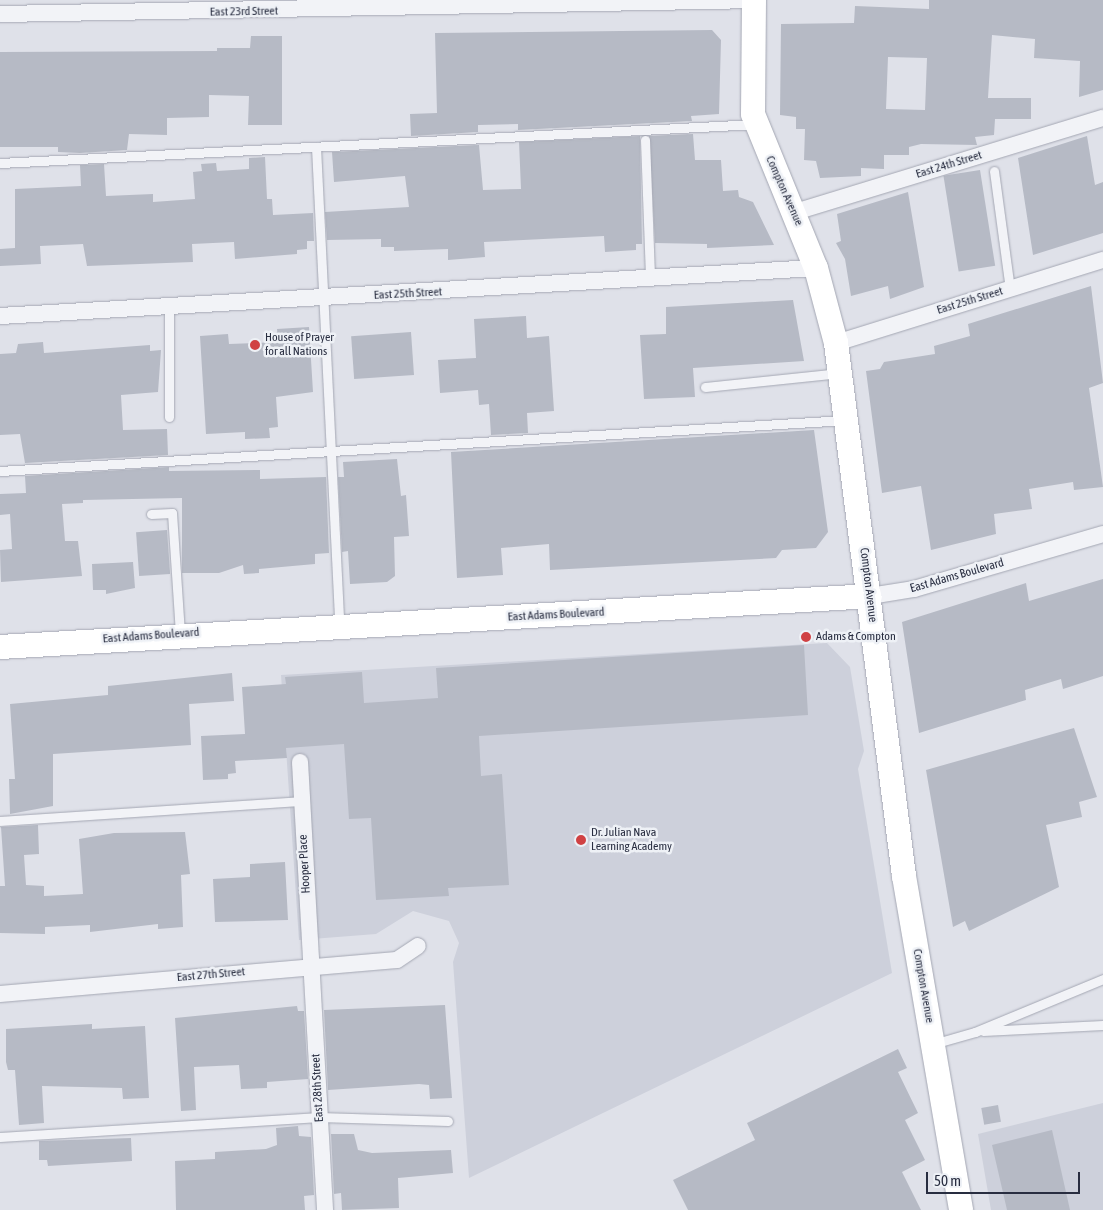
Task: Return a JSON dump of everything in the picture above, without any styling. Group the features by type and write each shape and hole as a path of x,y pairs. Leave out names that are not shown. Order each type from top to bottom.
{"street":[{"name":"East 23rd Street","path":"0,14 240,6 755,0"},
{"name":"Compton Avenue","path":"755,0 756,124 795,212 816,268 836,343 870,596 904,876 961,1210"},
{"name":"East 24th Street","path":"795,212 1103,118"},
{"name":"East 25th Street","path":"836,343 1103,260"},
{"name":"East 25th Street","path":"0,316 323,299 816,268"},
{"name":"East Adams Boulevard","path":"0,647 339,625 786,604 870,596 914,590 1103,534"},
{"name":"Hooper Place","path":"300,762 310,966"},
{"name":"East 27th Street","path":"0,994 397,960 418,946"},
{"name":"East 28th Street","path":"310,966 324,1210"}],"lane":[{"path":"0,163 756,124"},
{"path":"645,140 650,279"},
{"path":"316,147 339,625"},
{"path":"994,171 1010,289"},
{"path":"168,307 169,417"},
{"path":"705,387 840,373"},
{"path":"0,471 846,420"},
{"path":"151,514 172,513 180,634"},
{"path":"0,821 302,801"},
{"path":"933,1044 976,1032 1103,979"},
{"path":"976,1032 1103,1025"},
{"path":"0,1137 319,1117 448,1121"}],"shaded area":[{"name":"Dr. Julian Nava Learning Academy","path":"827,643 850,667 864,751 858,769 892,973 469,1178 453,962 459,943 449,921 413,911 376,934 299,940 281,675"},
{"path":"1103,1103 1103,1210 991,1210 978,1134"}],"building":[{"path":"929,0 1103,0 1103,90 1079,97 1080,61 1034,58 1035,39 992,35 988,98 1031,98 1031,119 995,119 994,135 975,137 977,145 921,144 909,147 909,155 884,155 884,169 861,168 861,176 820,178 816,161 804,160 805,129 796,129 796,117 780,115 781,24 854,23 855,6 929,9","holes":["888,57 927,58 925,110 886,109"]},
{"path":"712,30 721,40 719,114 691,116 692,121 518,130 518,124 478,125 478,132 411,136 410,114 437,113 435,33"},
{"path":"251,36 282,36 282,125 248,125 249,96 209,95 209,117 167,118 167,135 129,134 127,150 80,153 58,152 58,147 0,147 0,52 217,51 217,48 250,48"},
{"path":"693,134 695,160 721,160 723,191 738,190 739,197 753,202 774,245 707,248 707,244 655,243 649,136"},
{"path":"640,136 642,244 636,244 636,250 605,252 604,236 484,242 485,257 448,260 448,249 394,251 394,247 381,247 381,239 327,240 325,212 409,207 405,176 334,182 332,152 479,145 483,190 521,189 519,142"},
{"path":"1087,136 1095,185 1103,182 1103,233 1033,255 1018,158"},
{"path":"265,157 267,199 272,199 273,215 313,213 314,241 307,241 307,249 297,250 297,254 235,259 234,242 192,244 193,262 87,266 83,244 40,246 41,264 0,266 0,249 15,248 15,189 81,186 80,165 104,164 106,196 153,194 153,202 195,199 193,172 202,171 201,164 216,163 217,171 249,169 249,158"},
{"path":"980,170 995,266 959,272 943,176"},
{"path":"908,192 924,287 890,299 888,286 851,296 845,259 836,243 841,241 837,214"},
{"path":"1091,286 1103,383 1089,388 1103,487 1074,490 1073,482 1029,489 1032,509 994,514 996,534 931,550 921,486 882,493 866,371 880,369 884,362 935,354 934,346 970,336 968,324"},
{"path":"793,300 804,361 693,368 695,397 644,399 640,335 666,334 666,307"},
{"path":"526,316 527,338 549,336 554,411 527,413 528,433 491,435 489,404 479,405 478,390 440,393 438,360 476,358 474,319"},
{"path":"309,327 313,392 276,397 278,427 269,428 270,438 245,439 245,432 206,434 200,336 228,334 229,344 278,342 277,329"},
{"path":"411,332 414,375 354,379 351,336"},
{"path":"43,342 44,353 150,345 150,351 161,350 158,392 121,395 123,430 167,429 168,455 25,463 20,434 0,435 0,354 16,353 18,344"},
{"path":"814,430 828,532 816,548 782,550 776,558 550,570 549,544 501,548 503,575 457,578 451,452"},
{"path":"397,459 401,496 406,495 409,536 394,537 395,576 387,582 350,584 348,551 342,552 338,477 344,477 343,462"},
{"path":"169,467 169,471 260,470 260,479 326,477 329,553 315,554 315,564 259,569 259,573 244,574 243,565 219,573 182,573 182,498 83,500 83,503 62,504 65,541 78,541 82,576 1,582 0,550 12,549 10,514 0,515 0,494 26,493 25,476"},
{"path":"167,530 170,574 139,576 136,532"},
{"path":"133,562 135,588 106,594 106,590 93,590 92,564"},
{"path":"1103,579 1103,676 1063,689 1061,679 1025,690 1026,700 919,733 902,622 1026,583 1029,601"},
{"path":"804,645 808,715 479,736 481,776 502,774 509,885 448,888 449,896 376,900 371,818 349,819 344,744 286,748 287,758 235,761 236,773 228,774 228,779 203,780 201,736 245,734 242,687 286,684 285,677 362,672 364,703 438,698 436,668"},
{"path":"232,673 234,701 189,704 191,745 53,754 53,806 10,814 9,779 15,779 10,704 108,695 108,686"},
{"path":"1074,728 1097,797 1079,802 1082,817 1046,825 1059,887 969,931 965,921 953,927 926,770"},
{"path":"38,825 39,854 24,855 26,885 44,886 44,896 83,894 79,839 114,833 185,832 190,874 181,875 183,927 158,929 158,924 90,932 90,925 45,927 45,934 0,933 0,886 5,886 1,827"},
{"path":"285,862 288,920 215,922 213,879 250,877 250,864"},
{"path":"445,1005 452,1098 430,1099 429,1085 419,1084 328,1090 324,1010"},
{"path":"297,1006 298,1011 304,1011 308,1079 267,1082 267,1088 241,1089 239,1065 194,1067 196,1110 181,1111 175,1018"},
{"path":"92,1024 92,1029 145,1026 149,1098 123,1099 122,1088 42,1086 44,1123 19,1125 15,1070 8,1070 6,1062 6,1029"},
{"path":"898,1049 907,1068 898,1072 918,1113 905,1120 925,1160 902,1172 921,1210 688,1210 673,1180 755,1140 747,1123"},
{"path":"998,1105 1001,1122 984,1125 981,1108"},
{"path":"298,1126 299,1136 311,1137 314,1195 304,1196 305,1210 176,1210 175,1161 215,1159 215,1152 266,1149 277,1145 276,1128"},
{"path":"1052,1130 1070,1210 1007,1210 992,1145"},
{"path":"331,1134 354,1134 358,1150 372,1153 451,1150 453,1173 398,1178 399,1208 342,1210 341,1193 334,1194"},
{"path":"131,1138 132,1161 48,1166 47,1160 39,1160 39,1141"}],"place":[{"name":"House of Prayer for all Nations","path":"255,345"},
{"name":"Adams & Compton","path":"806,637"},
{"name":"Dr. Julian Nava Learning Academy","path":"581,840"}]}
